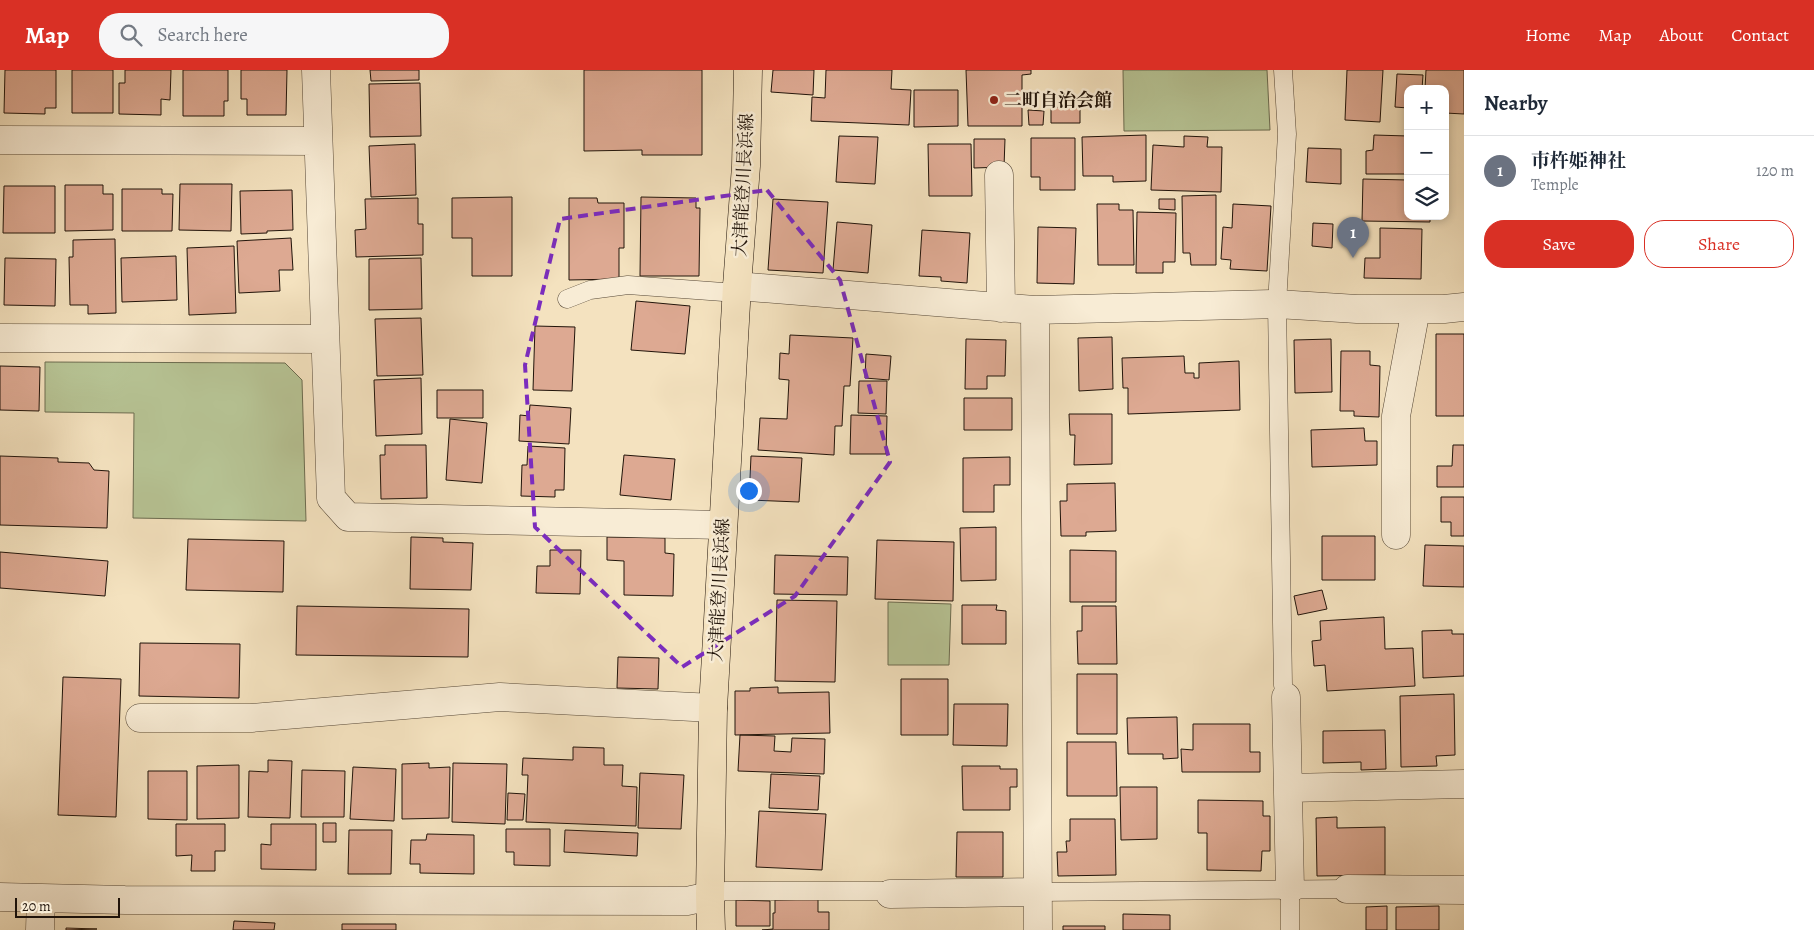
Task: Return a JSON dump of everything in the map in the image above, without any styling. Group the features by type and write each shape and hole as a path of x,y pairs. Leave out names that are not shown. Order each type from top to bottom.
{"main road":[{"name":"大津能登川長浜線","path":"711,930 713,708 737,289 746,166 748,70"}],"street":[{"path":"316,70 330,498 348,517 723,525"},
{"path":"0,140 318,141"},
{"path":"999,175 1001,308"},
{"path":"737,289 1035,310 1277,304 1357,310 1464,307"},
{"path":"1396,534 1396,416 1416,309"},
{"path":"1035,310 1038,930"},
{"path":"0,338 325,339"},
{"path":"140,718 251,718 500,697 713,708"},
{"path":"1286,697 1290,889"},
{"path":"1288,788 1464,784"},
{"path":"1347,889 1464,890"},
{"path":"890,894 1038,892"},
{"path":"0,897 125,900 687,901 710,896"},
{"path":"40,930 41,898"}],"lane":[{"path":"1283,70 1287,134 1277,304 1283,675 1286,697"},
{"path":"567,299 590,290 628,285 737,289"},
{"path":"1290,889 1290,930"},
{"path":"1038,892 1347,889"},
{"path":"710,896 725,891 884,891 890,894"}],"highlighted area":[{"path":"767,190 840,280 890,462 795,596 682,667 535,527 525,365 560,219"}],"green space":[{"path":"1123,70 1267,70 1270,130 1124,131"},
{"path":"45,362 285,363 302,380 306,521 133,518 134,413 45,412"},
{"path":"888,602 951,604 949,665 888,665"}],"building":[{"path":"5,70 56,70 56,108 45,108 45,114 4,113"},
{"path":"72,70 113,70 113,113 72,113"},
{"path":"125,70 171,70 170,100 161,99 161,115 119,114 119,83 125,83"},
{"path":"183,70 228,70 228,101 224,101 224,116 183,116"},
{"path":"241,70 287,70 286,115 247,115 247,99 241,99"},
{"path":"370,70 419,70 419,80 371,81"},
{"path":"584,70 702,70 702,155 642,155 642,150 584,151"},
{"path":"773,70 814,70 813,95 771,92"},
{"path":"826,70 892,70 891,89 911,90 909,125 811,121 812,97 825,98"},
{"name":"二町自治会館","path":"966,70 1031,70 1031,74 1022,75 1022,126 968,126"},
{"path":"1347,70 1383,70 1380,122 1345,120"},
{"path":"1426,70 1464,70 1464,114 1449,113 1449,85 1425,85"},
{"path":"1397,74 1423,75 1422,85 1404,85 1404,108 1395,107"},
{"path":"420,83 421,136 370,137 369,84"},
{"path":"914,90 958,90 958,126 914,127"},
{"path":"1051,107 1080,108 1080,123 1051,123"},
{"path":"1028,110 1044,111 1043,125 1029,125"},
{"path":"1146,135 1146,181 1113,182 1113,176 1083,176 1082,137"},
{"path":"1374,135 1404,136 1404,174 1366,174 1366,151 1373,150"},
{"path":"839,136 878,137 875,184 836,182"},
{"path":"1184,136 1208,137 1207,147 1222,147 1221,192 1151,190 1153,145 1184,147"},
{"path":"1031,138 1075,138 1075,190 1040,190 1040,177 1031,177"},
{"path":"974,139 1005,139 1004,167 974,168"},
{"path":"415,144 416,195 371,197 369,146"},
{"path":"928,144 971,144 972,196 929,196"},
{"path":"1308,148 1341,149 1341,184 1306,182"},
{"path":"1363,179 1404,180 1404,220 1430,220 1430,222 1362,221"},
{"path":"180,184 232,184 231,231 179,230"},
{"path":"65,185 103,185 103,194 113,194 113,230 65,231"},
{"path":"4,186 55,186 55,233 3,233"},
{"path":"122,189 162,189 162,194 173,194 172,231 122,231"},
{"path":"292,190 293,230 241,234 240,191"},
{"path":"1216,195 1216,265 1191,265 1190,253 1183,253 1182,196"},
{"path":"512,197 512,276 472,276 472,238 452,238 452,198"},
{"path":"641,197 696,198 696,208 700,208 699,276 640,276"},
{"path":"418,198 418,224 423,224 423,255 356,257 355,230 366,229 365,199"},
{"path":"569,198 597,198 598,203 624,203 624,248 619,248 619,279 569,280"},
{"path":"773,199 828,202 823,273 768,270"},
{"path":"1159,199 1175,199 1175,210 1159,209"},
{"path":"1097,204 1119,204 1119,210 1133,210 1134,265 1098,265"},
{"path":"1233,204 1271,206 1267,271 1230,269 1231,260 1221,259 1223,227 1232,228"},
{"path":"1137,212 1176,213 1175,262 1163,262 1163,273 1136,273"},
{"path":"837,222 872,225 868,273 833,270"},
{"path":"1313,223 1333,224 1332,248 1312,246"},
{"path":"1038,227 1076,228 1074,284 1037,283"},
{"path":"1380,228 1422,229 1421,279 1364,278 1365,258 1380,258"},
{"path":"922,230 970,233 967,283 941,281 941,277 919,276"},
{"path":"291,238 293,270 279,270 280,291 239,293 237,241"},
{"path":"115,239 116,313 88,314 88,305 70,305 69,257 73,257 73,240"},
{"path":"234,246 236,313 189,315 187,248"},
{"path":"176,256 177,300 122,302 121,258"},
{"path":"5,258 56,259 55,306 4,305"},
{"path":"421,258 422,309 369,310 369,259"},
{"path":"636,301 690,306 685,354 631,350"},
{"path":"421,318 423,375 377,376 375,319"},
{"path":"535,326 575,327 572,391 533,390"},
{"path":"1436,334 1464,334 1464,416 1436,416"},
{"path":"790,335 853,338 850,386 844,386 842,426 835,426 834,455 758,450 760,418 787,419 789,380 779,379 780,353 789,354"},
{"path":"1112,337 1113,389 1079,391 1078,338"},
{"path":"966,339 1006,340 1005,376 987,376 987,389 965,389"},
{"path":"1331,339 1332,392 1295,393 1294,340"},
{"path":"1341,351 1370,351 1370,365 1380,366 1379,417 1354,416 1354,411 1340,411"},
{"path":"866,354 891,356 889,380 865,378"},
{"path":"1184,356 1185,373 1194,373 1194,378 1199,378 1199,363 1239,361 1240,410 1128,414 1128,388 1123,388 1122,358"},
{"path":"0,366 40,367 39,411 0,410"},
{"path":"421,378 422,434 376,436 374,380"},
{"path":"859,381 887,381 886,414 858,413"},
{"path":"437,390 483,390 483,418 437,418"},
{"path":"964,398 1012,398 1012,430 964,430"},
{"path":"530,405 571,408 569,444 519,441 520,415 529,416"},
{"path":"1069,414 1112,414 1112,464 1074,465 1075,435 1070,435"},
{"path":"851,415 887,416 886,454 850,454"},
{"path":"450,419 487,423 482,483 446,480"},
{"path":"1364,428 1365,441 1377,441 1377,465 1312,467 1311,430"},
{"path":"385,445 426,445 427,498 381,499 380,455 385,455"},
{"path":"1453,445 1464,445 1464,487 1437,487 1437,466 1452,466"},
{"path":"528,446 565,448 564,490 555,490 555,497 521,496 522,465 527,465"},
{"path":"624,455 675,459 671,500 620,495"},
{"path":"0,456 58,458 58,462 89,463 94,470 109,471 107,528 0,525"},
{"path":"751,456 802,458 799,502 749,500"},
{"path":"1010,457 1010,485 994,485 994,512 963,512 963,458"},
{"path":"1115,483 1116,531 1086,532 1086,536 1061,536 1060,501 1067,501 1067,484"},
{"path":"1441,497 1464,497 1464,536 1451,536 1451,522 1441,522"},
{"path":"996,527 996,580 961,581 960,528"},
{"path":"1322,536 1375,536 1375,580 1322,580"},
{"path":"411,537 443,538 443,542 473,543 471,590 410,589"},
{"path":"607,537 665,538 665,553 674,554 673,596 624,595 624,561 607,560"},
{"path":"188,539 284,541 283,592 186,590"},
{"path":"877,540 954,542 953,601 875,599"},
{"path":"1425,545 1464,546 1464,587 1423,586"},
{"path":"550,550 581,550 580,594 536,593 537,566 550,566"},
{"path":"1070,550 1116,551 1116,602 1070,602"},
{"path":"0,552 108,561 105,596 0,588"},
{"path":"775,555 848,557 847,595 774,594"},
{"path":"1322,590 1327,609 1298,615 1294,596"},
{"path":"777,600 837,601 835,682 775,681"},
{"path":"962,605 997,605 996,610 1006,611 1006,644 962,644"},
{"path":"297,606 469,609 468,657 296,655"},
{"path":"1082,606 1116,606 1117,664 1078,664 1077,631 1082,631"},
{"path":"1384,617 1385,649 1413,648 1415,686 1327,691 1325,665 1314,666 1312,641 1321,640 1320,621"},
{"path":"1452,630 1452,634 1464,634 1464,676 1423,678 1422,631"},
{"path":"140,643 240,644 239,698 139,696"},
{"path":"618,657 659,658 658,689 617,688"},
{"path":"1077,674 1117,674 1117,734 1077,734"},
{"path":"63,677 121,679 116,817 58,815"},
{"path":"901,679 948,679 948,735 901,735"},
{"path":"778,687 778,693 829,692 830,733 735,735 735,691 750,691 750,688"},
{"path":"1454,694 1455,755 1436,756 1437,766 1401,767 1400,696"},
{"path":"954,704 1008,704 1007,746 953,745"},
{"path":"1177,717 1178,758 1163,759 1163,754 1128,754 1127,718"},
{"path":"1193,724 1250,724 1250,752 1260,752 1260,772 1182,772 1181,749 1193,750"},
{"path":"1385,730 1386,769 1361,770 1361,762 1323,763 1323,731"},
{"path":"740,735 775,736 774,751 791,752 792,738 825,739 824,774 738,771"},
{"path":"1067,742 1116,742 1117,796 1067,796"},
{"path":"573,747 604,748 604,765 623,765 622,786 637,787 636,826 526,822 528,775 522,775 523,758 573,760"},
{"path":"268,760 292,761 290,818 248,817 249,771 268,772"},
{"path":"429,763 429,768 450,767 449,818 402,819 402,764"},
{"path":"453,763 507,764 505,824 452,822"},
{"path":"239,765 239,818 197,819 197,766"},
{"path":"962,766 1000,766 1000,769 1017,769 1017,787 1010,787 1010,810 963,810"},
{"path":"353,767 396,769 394,821 350,819"},
{"path":"302,770 345,771 344,817 301,817"},
{"path":"148,771 187,771 187,820 148,819"},
{"path":"640,773 684,775 681,829 638,828"},
{"path":"771,774 820,776 818,810 769,808"},
{"path":"1120,787 1157,787 1157,839 1121,840"},
{"path":"508,793 525,794 523,820 507,820"},
{"path":"1198,800 1263,801 1263,816 1270,816 1270,851 1262,851 1261,871 1207,870 1207,833 1198,833"},
{"path":"759,811 826,814 822,870 756,867"},
{"path":"1337,817 1337,828 1385,827 1385,875 1317,876 1316,818"},
{"path":"1070,819 1115,819 1116,875 1058,876 1057,852 1067,852 1066,841 1070,841"},
{"path":"323,823 336,823 336,842 323,842"},
{"path":"176,824 225,824 225,851 215,851 215,871 191,871 192,855 176,856"},
{"path":"271,824 316,824 316,870 261,869 261,844 271,845"},
{"path":"506,829 550,829 550,866 514,865 514,852 506,852"},
{"path":"349,830 392,830 391,874 348,874"},
{"path":"565,830 638,833 637,856 564,852"},
{"path":"957,832 1003,832 1003,877 956,877"},
{"path":"427,834 474,835 474,874 420,873 420,864 410,864 411,840 426,840"},
{"path":"818,899 818,912 829,912 829,930 762,930 773,929 775,900"},
{"path":"736,900 770,901 770,926 736,926"},
{"path":"1387,906 1387,930 1366,930 1366,907"},
{"path":"1439,906 1439,930 1396,930 1396,907"},
{"path":"1123,914 1170,915 1170,930 1123,930"},
{"path":"234,921 275,923 274,930 233,930"},
{"path":"342,924 396,924 396,930 342,930"},
{"path":"1063,926 1105,926 1105,930 1063,930"},
{"path":"66,928 97,929 66,930"}],"place":[{"name":"二町自治会館","path":"994,100"},
{"name":"市杵姫神社","path":"1353,258"}]}
